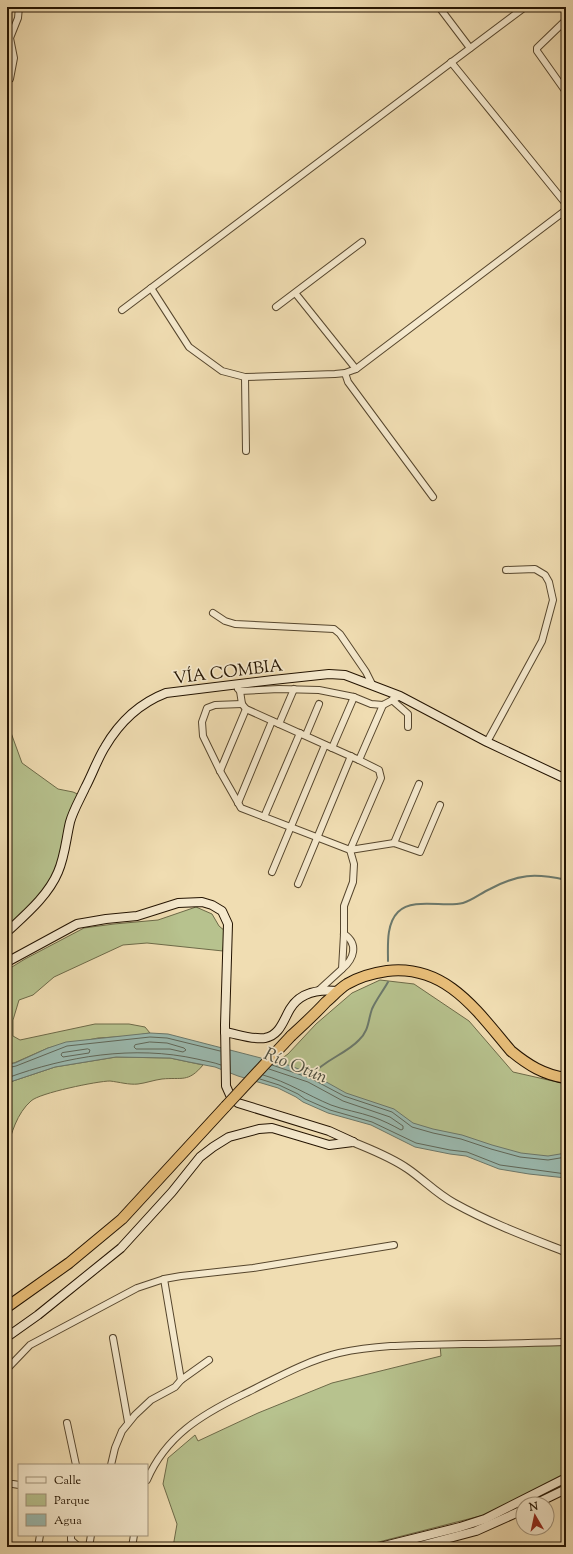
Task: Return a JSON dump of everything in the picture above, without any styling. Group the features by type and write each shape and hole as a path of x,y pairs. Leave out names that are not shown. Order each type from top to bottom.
{"highway":[{"path":"7,1307 69,1263 118,1223 291,1036 338,991 357,979 381,972 408,970 441,980 455,989 511,1051 522,1060 544,1073 566,1078"}],"main road":[{"name":"VÍA COMBIA","path":"7,932 35,905 58,873 64,857 70,820 105,747 122,723 134,712 152,699 166,693 339,674 345,675 400,696 487,742 566,779"},
{"path":"7,962 77,924 138,916 178,903 202,902 212,905 222,912 228,924 225,1032 226,1086 230,1095 238,1103 330,1131 353,1142"},
{"path":"225,1032 257,1038 272,1036 280,1029 290,1008 308,994 319,990 338,991"},
{"path":"7,1337 38,1315 121,1248 172,1192 200,1157 213,1147 229,1138 259,1129 272,1128 329,1145 353,1142"},
{"path":"380,1547 460,1527 485,1519 566,1478"},
{"path":"552,1496 566,1489"},
{"path":"416,1547 481,1529 515,1514"}],"street":[{"path":"7,80 10,79 12,74 14,58 10,38 18,18 19,7"},
{"path":"439,7 470,48"},
{"path":"122,310 525,7"},
{"path":"566,20 537,48 537,51 566,92"},
{"path":"451,62 566,204"},
{"path":"151,288 189,347 222,371 245,377 345,373 356,369 566,210"},
{"path":"276,307 296,294 362,242"},
{"path":"296,294 356,369"},
{"path":"345,373 348,382 434,497"},
{"path":"245,377 246,451"},
{"path":"487,742 542,641 553,600 549,582 545,575 535,569 506,570"},
{"path":"213,613 225,621 235,624 334,629 340,634 356,660 366,672 373,686"},
{"path":"231,685 240,691 294,689 319,690 354,697 371,704 383,705 400,696"},
{"path":"278,724 294,689"},
{"path":"220,771 244,707 240,691"},
{"path":"272,872 328,747 354,697"},
{"path":"392,700 408,714 408,727"},
{"path":"264,817 303,734 319,704"},
{"path":"342,969 344,906 353,882 354,864 350,850 381,778 378,770 244,707 215,705 208,708 202,722 203,736 220,771 241,808 350,850 394,843 420,852 440,805"},
{"path":"359,760 383,705"},
{"path":"238,802 272,721"},
{"path":"298,884 351,756"},
{"path":"394,843 419,784"},
{"path":"319,990 351,959 353,947 350,938 344,934"},
{"path":"353,1142 384,1155 408,1168 437,1192 478,1216 566,1252"},
{"path":"7,1369 30,1345 137,1288 164,1279 253,1268 394,1245"},
{"path":"164,1279 181,1380"},
{"path":"113,1338 128,1422"},
{"path":"148,1478 164,1451 195,1421 230,1401 282,1376 328,1357 356,1350 398,1346 566,1342"},
{"path":"111,1464 117,1441 128,1422 144,1405 174,1387 181,1380 209,1360"},
{"path":"67,1423 76,1464"},
{"path":"38,1547 40,1536"},
{"path":"71,1536 71,1540 79,1547"},
{"path":"89,1547 91,1536"},
{"path":"132,1547 134,1536"}],"green space":[{"path":"7,699 10,730 22,763 58,789 73,792 82,796 58,873 7,932"},
{"path":"196,907 212,914 219,926 225,931 223,951 147,943 123,945 54,977 33,995 19,1000 13,1020 13,1036 20,1040 95,1024 129,1024 145,1027 150,1033 132,1036 98,1038 48,1048 14,1063 7,1064 7,970 84,928 158,920"},
{"path":"380,980 414,984 469,1021 513,1072 566,1084 566,1163 439,1139 264,1071 288,1054 316,1024 352,993"},
{"path":"116,1057 170,1058 203,1065 198,1071 189,1077 184,1078 162,1079 141,1084 128,1084 110,1081 82,1085 45,1094 31,1101 22,1111 13,1131 7,1150 7,1083 55,1067"},
{"path":"566,1342 566,1474 522,1496 515,1496 515,1500 484,1515 359,1547 173,1547 177,1524 163,1484 168,1458 195,1435 198,1441 258,1413 332,1383 441,1356 440,1345"}],"water":[{"name":"Río Otún","path":"150,1033 168,1034 288,1065 312,1074 346,1093 394,1109 413,1123 433,1129 462,1135 521,1153 548,1156 566,1153 566,1178 499,1169 466,1156 415,1147 371,1125 328,1113 303,1102 278,1088 238,1076 215,1067 170,1058 116,1057 55,1067 7,1083 7,1064 15,1063 48,1048 66,1042"}],"waterway":[{"path":"388,961 388,935 391,923 398,912 404,908 420,904 463,903 509,880 527,876 545,876 566,880"},
{"path":"312,1075 323,1065 354,1045 362,1037 365,1033 375,1002 388,982"}]}
